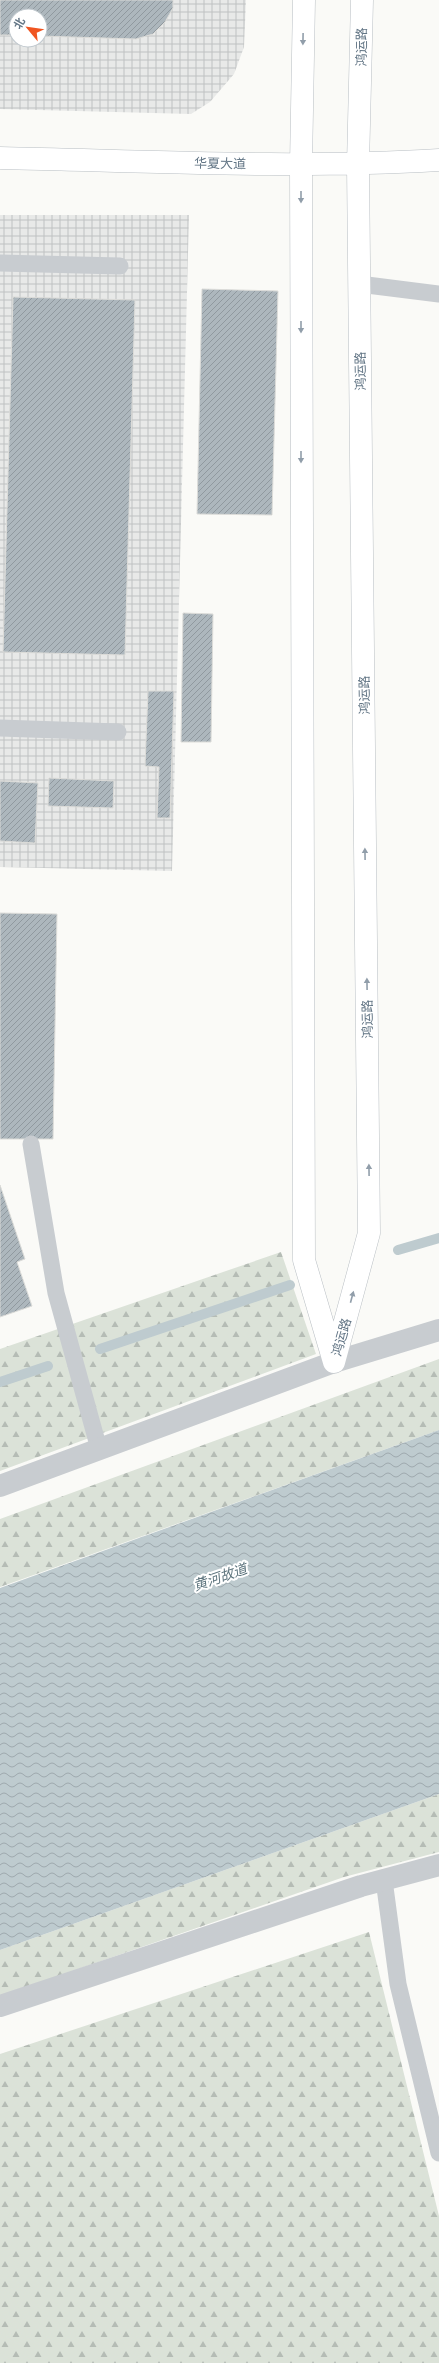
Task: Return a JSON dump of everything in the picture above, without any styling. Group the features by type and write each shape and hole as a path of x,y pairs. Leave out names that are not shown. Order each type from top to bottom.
{"street":[{"name":"鸿运路","path":"304,0 301,165 304,1260 334,1362"},
{"name":"鸿运路","path":"334,1362 370,1233 358,165 362,0"},
{"name":"华夏大道","path":"0,158 301,165 358,165 439,160"},
{"path":"0,1486 334,1362 439,1330"},
{"path":"0,2006 384,1880 439,1864"}],"lane":[{"path":"0,263 120,266"},
{"path":"359,284 439,294"},
{"path":"0,728 118,732"},
{"path":"31,1144 56,1293 99,1449"},
{"path":"384,1880 398,1984 439,2152"}],"shaded area":[{"path":"0,0 246,0 244,47 234,74 210,102 191,114 0,109"},
{"path":"0,215 189,215 172,871 0,867"}],"green space":[{"path":"281,1252 316,1354 0,1471 0,1349"},
{"path":"439,1359 439,1430 0,1587 0,1519"},
{"path":"439,1794 439,1852 344,1877 0,1996 0,1950"},
{"path":"369,1932 439,2216 439,2363 0,2363 0,2054"}],"water":[{"name":"黄河故道","path":"439,1430 439,1794 0,1950 0,1588"}],"building":[{"path":"0,0 173,0 173,8 165,22 153,34 136,39 48,36 48,8 8,8 8,35 0,35"},
{"path":"202,289 278,291 272,515 197,514"},
{"path":"13,297 135,300 125,655 3,652"},
{"path":"183,613 213,614 211,742 181,742"},
{"path":"148,691 174,691 170,818 157,818 159,767 145,766"},
{"path":"49,778 114,781 113,808 48,806"},
{"path":"0,781 38,783 35,843 0,841"},
{"path":"0,913 57,914 53,1139 0,1139"},
{"path":"0,1185 25,1259 17,1262 32,1306 0,1317"}],"waterway":[{"path":"398,1250 439,1238"},
{"path":"100,1349 290,1285"},
{"path":"0,1382 48,1366"}]}
